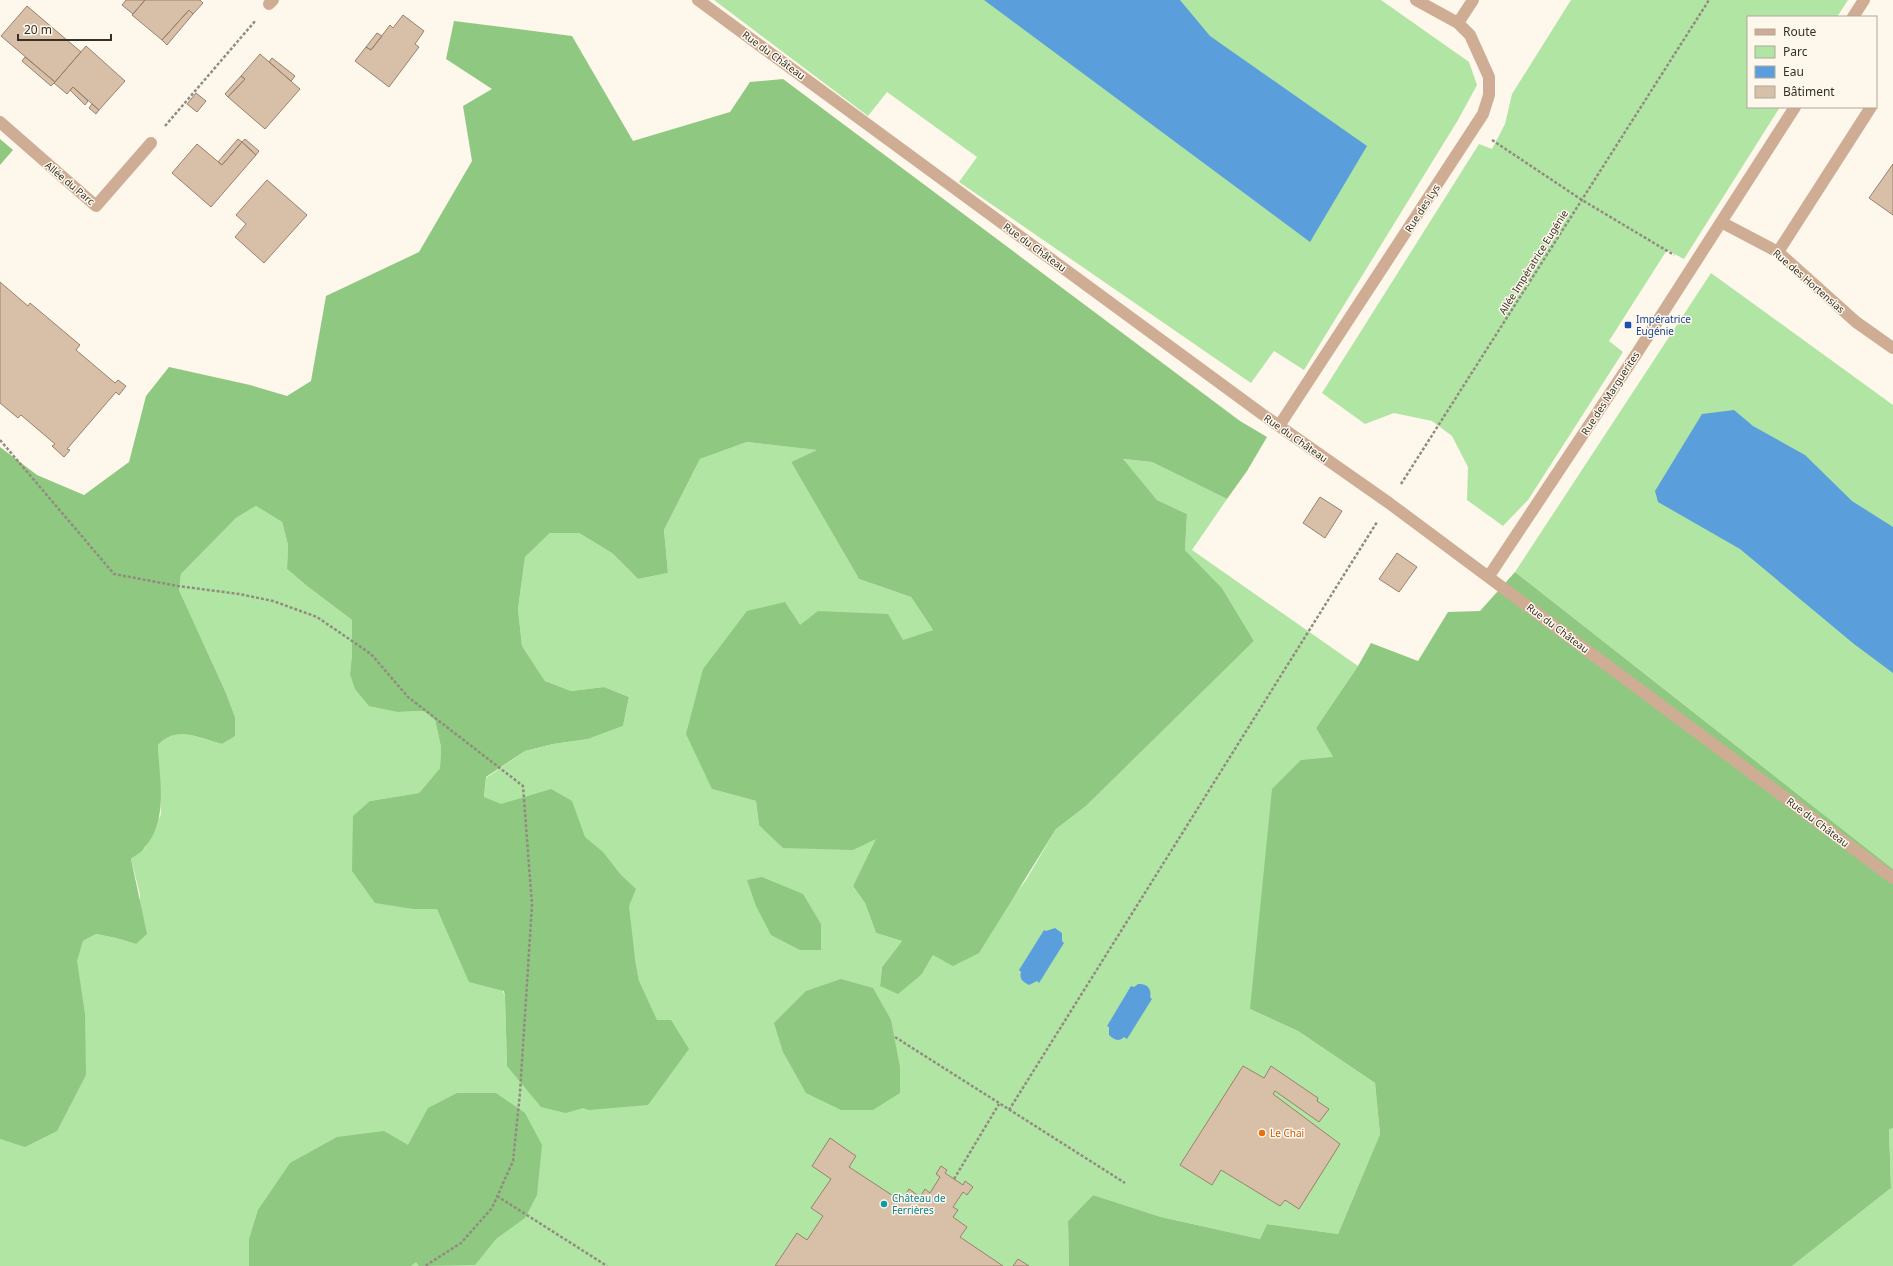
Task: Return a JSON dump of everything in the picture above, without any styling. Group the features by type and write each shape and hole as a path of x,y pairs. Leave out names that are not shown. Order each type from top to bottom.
{"street":[{"name":"Rue du Château","path":"698,0 1279,426 1389,503 1489,576 1893,878"},
{"name":"Rue des Lys","path":"1279,426 1483,114 1489,95 1489,77 1470,35 1458,23 1416,0"},
{"path":"1458,23 1473,0"},
{"path":"1854,16 1864,0"},
{"name":"Rue des Marguerites","path":"1489,576 1693,266 1794,108"},
{"path":"1778,252 1870,108"},
{"name":"Allée du Parc","path":"0,122 96,206 151,143"},
{"name":"Rue des Hortensias","path":"1721,222 1778,252 1856,322 1893,348"}],"path":[{"name":"Allée Impératrice Eugénie","path":"1009,1110 1370,533 1709,0"},
{"path":"151,143 271,2"},
{"path":"1475,128 1582,200 1693,266"},
{"path":"0,440 114,574 178,586 239,594 273,601 317,617 371,654 408,697 523,786 532,905 520,1093 513,1161 492,1208 461,1243 425,1266"},
{"path":"895,1037 1125,1183"},
{"path":"954,1179 999,1104"},
{"path":"497,1196 608,1266"}],"green space":[{"path":"714,0 1381,0 1469,62 1477,85 1458,120 1304,370 1274,351 1251,383 959,182 977,157 887,92 868,116"},
{"path":"1571,0 1848,0 1838,16 1747,16 1747,108 1779,108 1684,259 1667,250 1609,341 1623,352 1528,500 1503,526 1467,500 1468,467 1452,436 1432,421 1394,413 1365,424 1322,393 1479,144 1492,149 1505,124 1512,94"},
{"path":"454,21 572,36 633,141 730,112 750,82 783,79 1240,421 1267,437 1247,471 1227,499 1152,462 1123,459 1157,500 1187,514 1185,550 1222,588 1254,641 1086,806 1056,829 979,953 953,966 933,955 922,974 898,994 880,986 882,967 902,941 876,933 865,903 853,886 876,839 853,850 783,848 759,825 756,801 712,789 686,734 703,669 747,611 785,602 800,625 818,611 888,614 903,640 933,630 911,597 859,579 791,462 817,450 747,442 700,459 664,530 668,573 638,579 612,553 579,533 550,533 525,557 518,609 522,646 545,681 571,691 604,687 629,697 623,726 588,739 553,744 525,751 486,777 484,797 501,804 551,789 572,801 585,837 603,852 621,875 636,889 629,906 639,981 657,1020 671,1020 689,1049 648,1105 589,1110 583,1108 566,1113 541,1107 507,1066 504,991 469,982 437,909 413,909 375,903 352,871 353,816 370,801 419,793 440,768 441,747 435,720 424,711 398,712 369,706 355,689 350,674 352,654 352,620 287,569 288,545 282,522 256,506 236,518 181,574 179,590 226,693 235,717 235,736 222,744 197,736 181,734 165,739 158,745 161,798 157,824 144,849 131,859 147,934 136,944 96,934 83,941 77,961 85,1013 86,1075 57,1131 25,1147 0,1139 0,447 37,475 84,495 129,462 146,396 169,367 250,385 287,396 311,381 326,296 419,252 472,161 463,106 492,89 446,59"},
{"path":"0,139 13,150 0,165"},
{"path":"1711,273 1893,405 1893,869 1515,572"},
{"path":"747,442 818,450 791,462 859,579 911,597 933,630 902,641 712,789 756,801 759,825 877,839 853,886 865,903 876,933 902,941 882,967 880,986 922,974 933,955 1011,900 1026,880 1056,829 1086,806 1254,641 1222,588 1185,550 1187,514 1157,500 1122,459 1152,462 1227,499 1192,550 1358,666 1316,728 1333,757 1250,1009 1298,1031 1375,1083 1380,1134 1338,1234 1267,1224 1260,1239 1161,1217 1093,1195 1068,1221 1069,1266 0,1266 0,1139 25,1146 85,1013 76,960 83,941 96,934 136,944 140,895 131,859 145,848 161,814 158,745 165,739 181,734 197,736 222,744 234,736 235,717 226,693 179,590 181,574 236,518 256,506 282,522 288,545 287,569 352,620 352,654 350,674 398,712 424,711 435,720 441,747 440,768 419,793 370,801 489,949 505,997 507,1066 642,1000 635,959 483,810 486,778 525,751 553,744 588,739 623,726 629,697 604,687 571,691 545,681 522,646 518,609 525,557 550,533 579,533 612,553 638,579 668,573 664,530 700,459"},
{"path":"1515,572 1893,869 1893,1128 1889,1129 1891,1188 1792,1266 1069,1266 1068,1221 1093,1195 1161,1217 1260,1239 1267,1224 1338,1234 1380,1134 1375,1083 1298,1031 1250,1009 1272,789 1301,760 1333,757 1316,728 1358,666 1371,643 1418,661 1448,612 1480,611"},
{"path":"762,877 803,894 821,924 821,950 800,950 771,935 756,906 747,880"},
{"path":"841,979 873,988 891,1020 900,1067 900,1093 873,1110 841,1110 806,1093 783,1052 774,1023 806,991"},
{"path":"457,1093 496,1093 525,1113 542,1145 537,1195 525,1218 496,1239 475,1265 419,1266 416,1262 411,1266 249,1266 249,1239 258,1210 290,1163 337,1137 384,1131 408,1145 428,1108"},
{"path":"1889,1128 1893,1128 1893,1266 1792,1266 1891,1188"}],"water":[{"path":"984,0 1180,0 1210,36 1367,146 1310,242"},
{"path":"1734,410 1753,426 1805,455 1852,501 1893,527 1893,673 1854,644 1740,549 1658,502 1655,491 1702,414"},
{"path":"1055,928 1062,933 1062,941 1064,943 1039,983 1037,981 1029,985 1025,983 1022,980 1021,972 1019,970 1044,930 1046,931"},
{"path":"1138,984 1144,984 1148,987 1150,997 1152,999 1127,1039 1124,1037 1120,1040 1115,1039 1109,1035 1109,1027 1107,1026 1131,986 1134,987"}],"building":[{"path":"126,0 145,0 133,14 122,5"},
{"path":"145,0 200,0 203,3 193,14 189,10 162,40 132,15"},
{"path":"27,6 81,52 55,82 1,36"},
{"path":"189,10 193,14 167,45 162,40"},
{"path":"403,15 424,31 415,44 419,47 389,87 355,61 366,47 371,50 390,25 393,28"},
{"path":"377,33 382,36 371,50 366,47"},
{"path":"86,46 125,81 99,110 73,87 67,94 54,83"},
{"path":"260,54 300,89 265,129 228,97 245,79 241,76"},
{"path":"25,57 55,82 51,86 22,61"},
{"path":"272,58 295,76 291,81 269,62"},
{"path":"241,76 245,79 228,97 225,94"},
{"path":"73,87 88,101 85,105 70,90"},
{"path":"196,93 206,101 197,112 187,104"},
{"path":"92,104 99,110 96,114 89,108"},
{"path":"238,139 242,142 222,165 218,162"},
{"path":"245,139 259,151 256,155 242,142"},
{"path":"242,142 256,155 211,207 172,173 197,144 222,165"},
{"path":"1893,164 1893,215 1869,198"},
{"path":"267,180 307,215 264,263 235,237 246,224 236,215"},
{"path":"0,282 28,306 30,303 80,345 76,350 115,383 118,380 126,386 119,395 116,392 67,449 70,450 64,457 52,446 55,444 21,415 18,418 0,403"},
{"path":"1320,497 1342,511 1325,538 1303,523"},
{"path":"1397,553 1417,567 1399,592 1379,579"},
{"name":"Le Chai","path":"1243,1066 1264,1078 1271,1066 1318,1098 1317,1101 1329,1109 1319,1122 1275,1091 1273,1094 1340,1144 1299,1209 1285,1200 1280,1206 1221,1170 1212,1185 1180,1165"},
{"name":"Château de Ferrières","path":"830,1138 856,1156 849,1167 901,1201 909,1189 920,1197 925,1189 930,1193 940,1177 936,1174 941,1166 947,1170 945,1173 963,1185 965,1181 973,1187 967,1195 963,1192 953,1207 958,1210 953,1217 967,1227 960,1237 1003,1266 775,1266 797,1233 807,1240 823,1216 811,1208 831,1179 812,1166"},
{"path":"1018,1259 1029,1266 1013,1266"}],"place":[{"name":"Impératrice Eugénie","path":"1628,325"},
{"name":"Le Chai","path":"1262,1133"},
{"name":"Château de Ferrières","path":"884,1204"}]}
